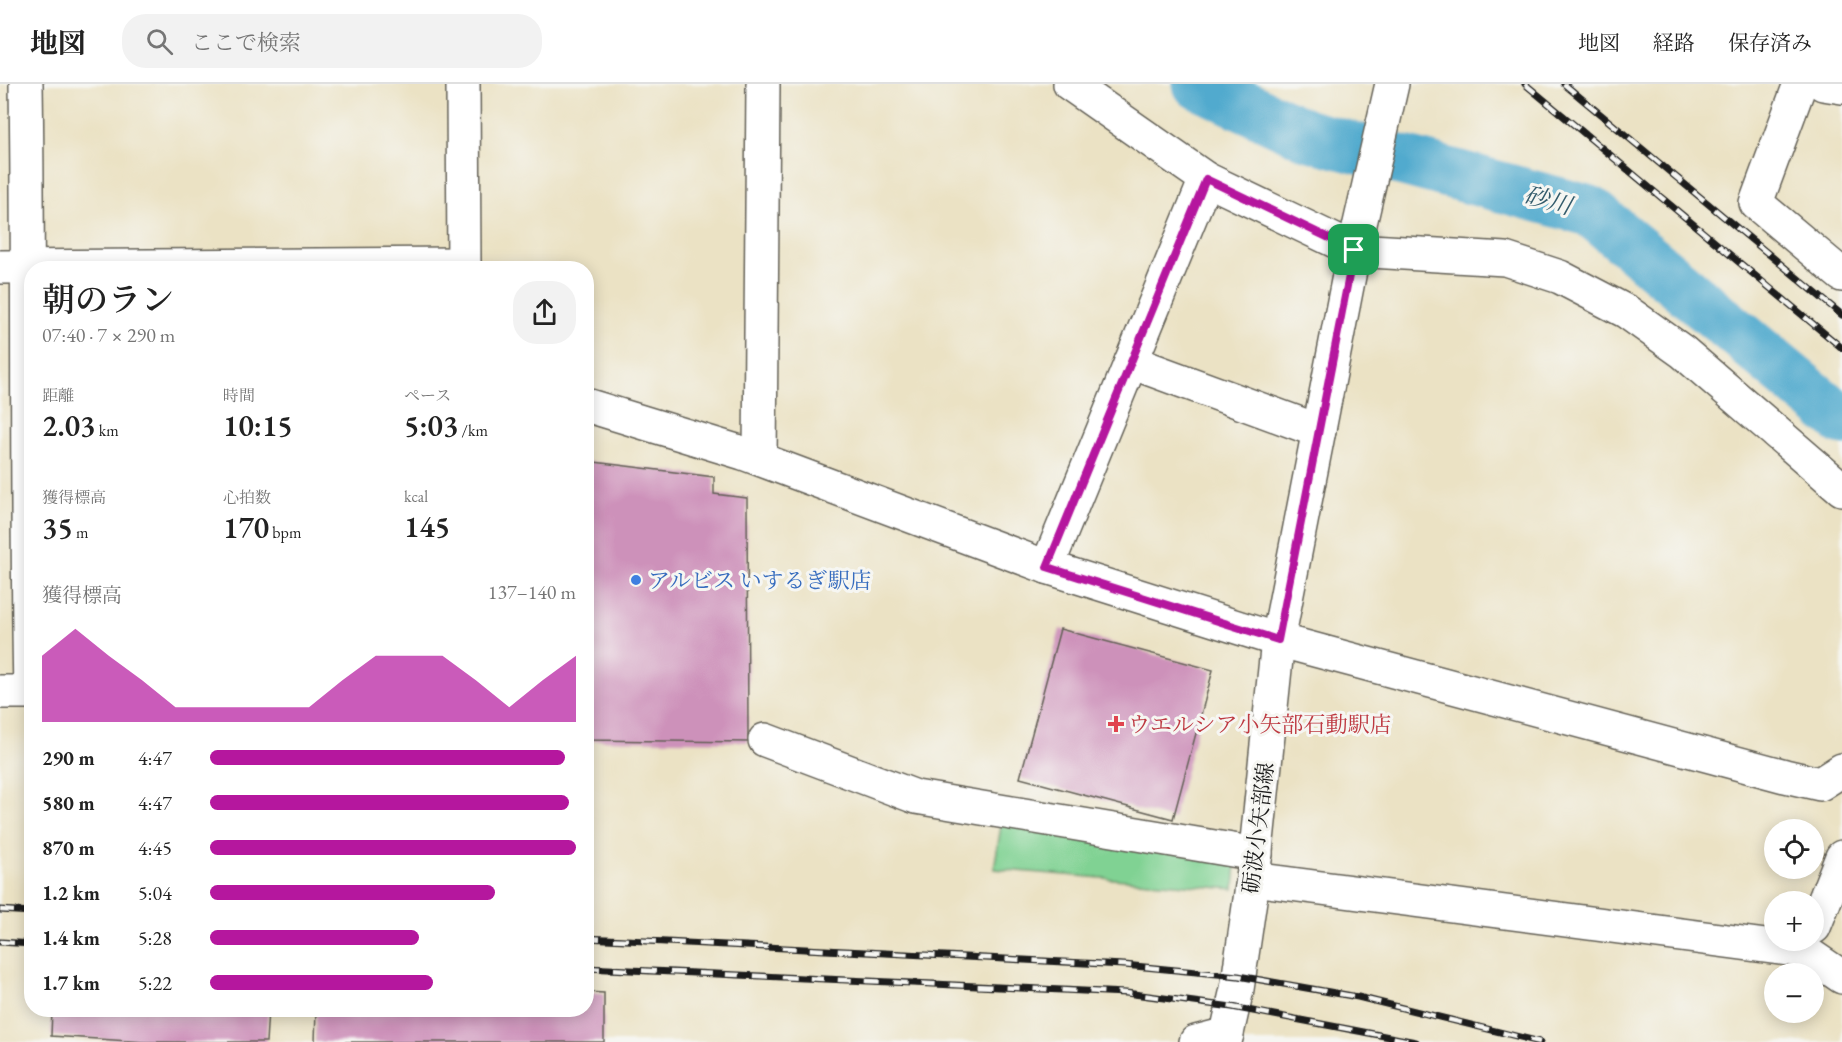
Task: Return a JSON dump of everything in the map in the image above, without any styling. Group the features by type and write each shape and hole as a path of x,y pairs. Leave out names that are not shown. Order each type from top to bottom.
{"street":[{"path":"24,577 19,481 15,266 26,84"},
{"path":"463,84 464,261"},
{"path":"760,459 763,84"},
{"path":"1070,84 1206,179 1354,250 1505,259 1560,277 1627,312 1683,352 1842,489"},
{"name":"砺波小矢部線","path":"1226,1038 1237,989 1254,866 1278,640 1354,250 1392,84"},
{"path":"1800,84 1756,203 1842,275"},
{"path":"1823,84 1842,87"},
{"path":"1047,567 1206,179"},
{"path":"1131,362 1319,431"},
{"path":"594,407 760,459 1047,567 1278,640 1785,776 1820,784 1839,782"},
{"path":"0,692 24,692"},
{"path":"765,740 916,797 1254,866 1764,933"},
{"path":"1824,900 1842,857"},
{"path":"1819,951 1842,977"},
{"path":"1196,1042 1226,1038"}],"green space":[{"path":"1002,820 1236,863 1234,889 994,869"}],"building":[{"path":"594,462 714,477 714,494 747,498 748,742 594,740"},
{"name":"ウエルシア小矢部石動駅店","path":"1060,629 1213,670 1173,819 1020,778"},
{"path":"594,992 604,993 604,1042 315,1042 316,1017 594,1017"},
{"path":"52,1017 268,1017 266,1042 145,1042 51,1036"}],"waterway":[{"name":"砂川","path":"1198,84 1307,135 1590,211 1842,420"}],"railway":[{"path":"1525,84 1842,348"},
{"path":"1564,84 1842,315"},
{"path":"0,910 24,912"},
{"path":"594,938 1124,965 1238,976 1358,997 1540,1042"},
{"path":"0,942 24,944"},
{"path":"594,968 1126,993 1232,1007 1416,1042"}],"place":[{"name":"アルビス いするぎ駅店","path":"636,580"},
{"name":"ウエルシア小矢部石動駅店","path":"1116,724"}],"route":[{"path":"1206,179 1354,250 1278,640 1047,567 1206,179"}]}
